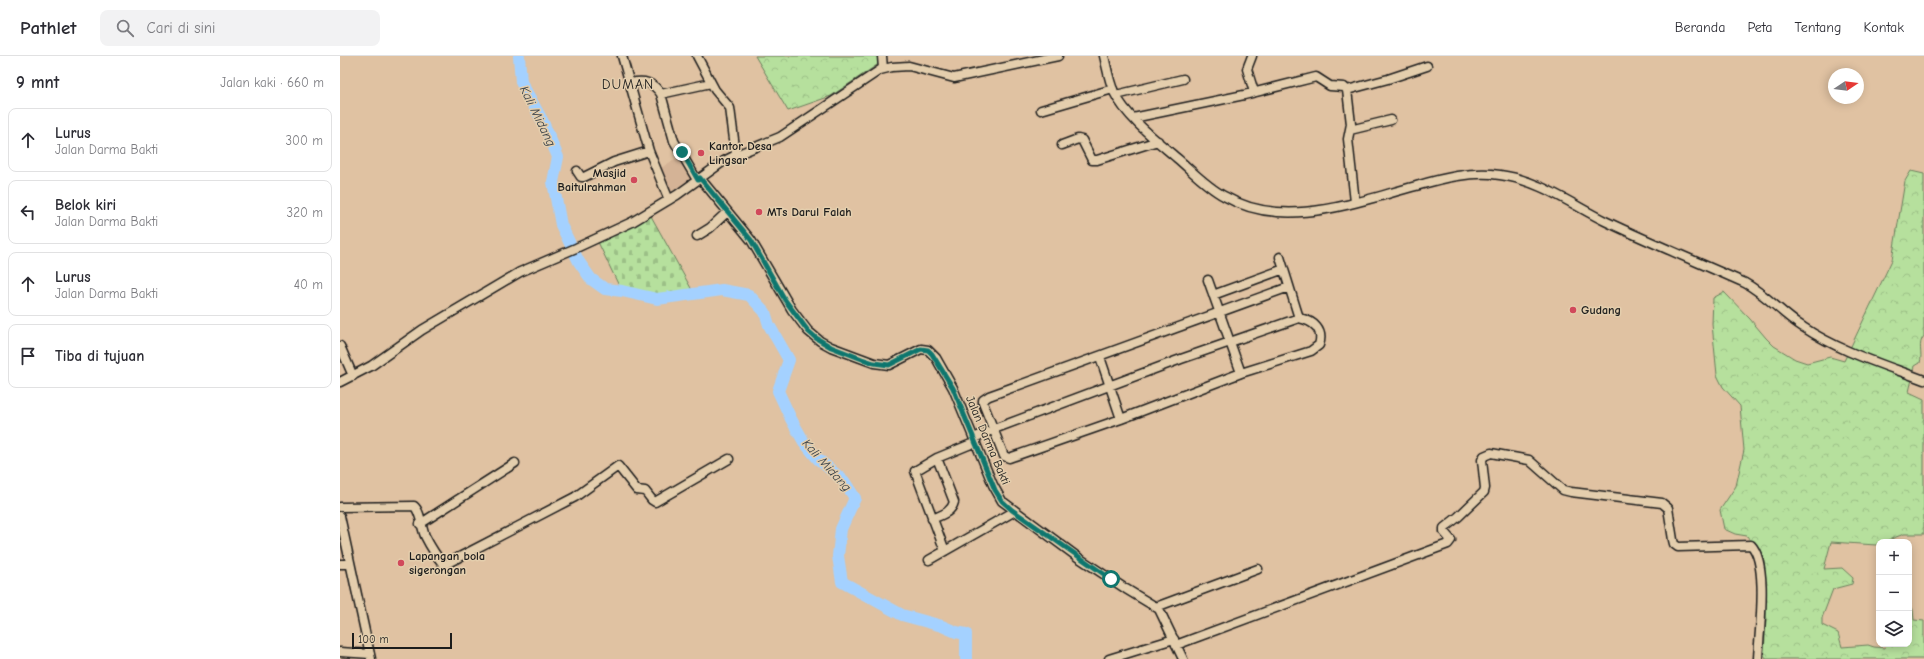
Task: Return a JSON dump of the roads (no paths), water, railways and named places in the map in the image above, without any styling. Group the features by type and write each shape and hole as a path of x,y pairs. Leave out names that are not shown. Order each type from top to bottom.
{"street":[{"path":"622,56 631,83 649,151 669,200"},
{"path":"698,56 711,83 731,110 732,137 736,155"},
{"path":"882,56 883,69"},
{"path":"340,382 381,359 422,330 520,272 632,222 669,200 736,155 780,137 883,69 897,66 909,66 954,78 1058,56"},
{"path":"1104,56 1114,92 1133,118 1217,192 1232,200 1260,209 1311,213 1452,176 1487,174 1513,177 1528,181 1626,231 1745,282 1762,293 1802,327 1843,350 1924,380"},
{"path":"1252,56 1247,68 1254,92"},
{"path":"1133,118 1316,77 1330,86 1344,88 1347,90 1427,66"},
{"path":"1041,110 1114,92 1183,79"},
{"path":"631,83 645,81 661,94 711,83"},
{"path":"1347,90 1350,130 1348,139 1354,202"},
{"name":"Jalan Darma Bakti","path":"661,94 674,141 699,179 751,240 785,300 808,331 820,341 831,347 874,363 889,365 921,349 928,350 936,358 948,378 998,496 1007,506 1079,558 1126,590 1156,607 1163,616 1183,659"},
{"path":"1350,130 1391,120"},
{"path":"1062,145 1078,139 1082,140 1092,160 1096,160 1158,141"},
{"path":"577,171 582,177 584,177 614,162 649,151"},
{"path":"696,236 710,228 727,212"},
{"path":"1280,257 1300,318"},
{"path":"1213,295 1284,269"},
{"path":"1208,280 1241,373"},
{"path":"945,551 915,471 937,458 994,429 1300,318 1308,320 1319,330 1321,339 1319,345 1311,351 1241,373 1121,419 1009,458 1004,456 994,429 982,403 985,398 1289,287"},
{"path":"340,346 353,376"},
{"path":"1100,357 1121,419"},
{"path":"1109,659 1175,642 1448,544 1451,540 1444,532 1444,528 1458,518 1484,492 1485,488 1482,460 1484,456 1491,454 1529,460 1563,490 1662,503 1668,508 1674,544 1678,547 1751,544 1756,552 1760,572 1761,604 1758,659"},
{"path":"932,518 948,512 953,507 954,502 937,458"},
{"path":"340,507 411,505 417,509 420,524 429,544 444,565 575,497 618,466 637,490 645,491 654,502 729,459"},
{"path":"420,524 515,463"},
{"path":"929,560 974,533 1015,512"},
{"path":"340,516 349,564 370,656 340,652"},
{"path":"340,564 349,564"},
{"path":"1156,607 1258,569"}],"waterway":[{"name":"Kali Midang","path":"519,56 521,82 543,122 558,157 553,182 561,225 579,262 591,279 605,289 622,291 657,299 722,290 749,295 765,312 769,325 789,360 778,391 791,419 804,442 818,459 844,481 855,498 841,529 838,556 842,582 902,615 966,634 966,659"}],"place":[{"name":"Kantor Desa Lingsar","path":"701,153"},
{"name":"Masjid Baitulrahman","path":"634,180"},
{"name":"MTs Darul Falah","path":"759,212"},
{"name":"Gudang","path":"1573,310"},
{"name":"Lapangan bola sigerongan","path":"401,563"}],"district":[{"name":"DUMAN","path":"628,84"}]}
